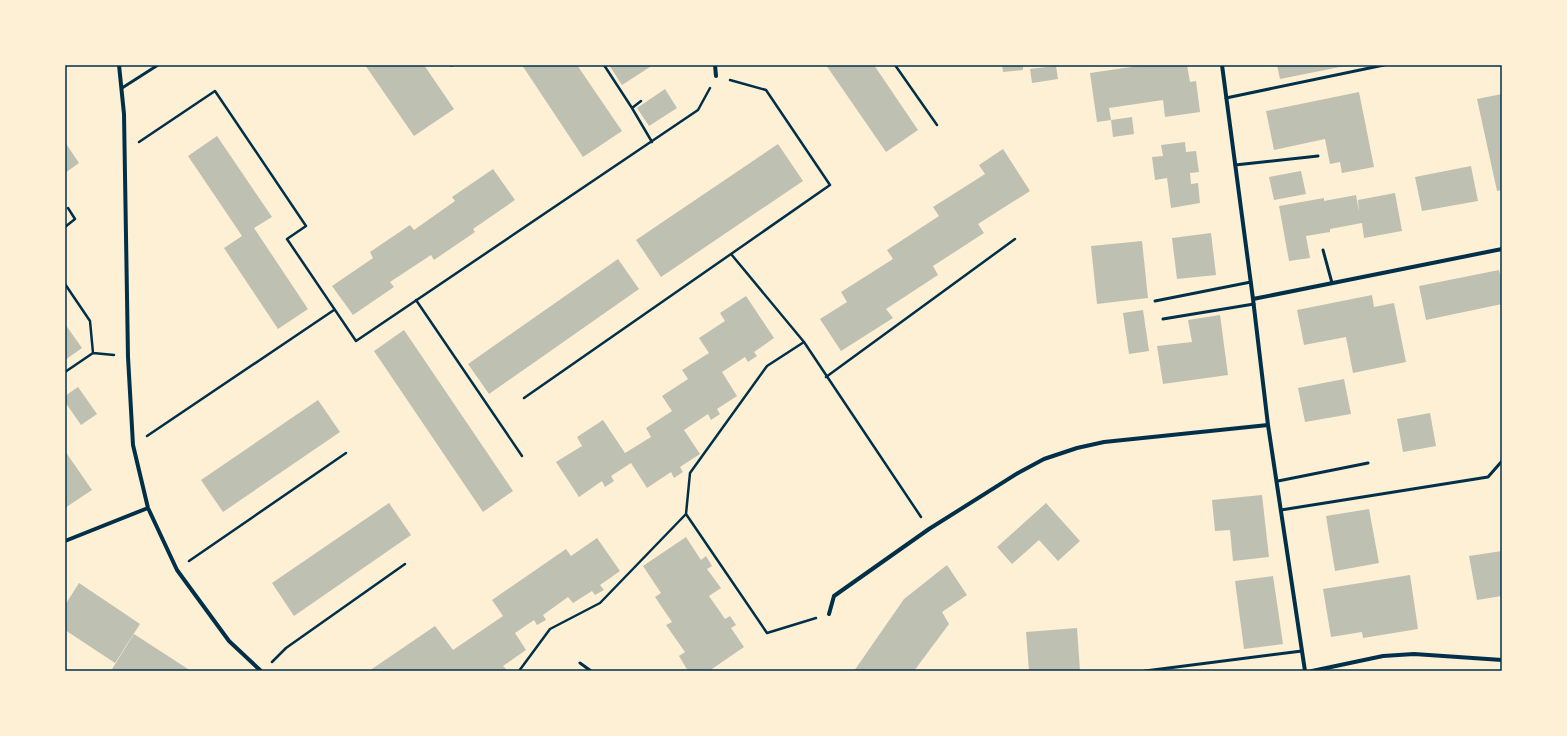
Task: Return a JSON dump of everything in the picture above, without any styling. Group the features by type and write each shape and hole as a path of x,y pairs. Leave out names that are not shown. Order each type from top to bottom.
{"street":[{"path":"119,65 124,114 128,357 133,445 148,508 177,570 229,641 261,671"},
{"path":"715,65 716,76"},
{"path":"1222,65 1251,282 1268,425 1278,480 1281,510 1305,671"},
{"path":"1253,302 1332,283 1502,249"},
{"path":"829,614 834,596 929,529 1018,473 1044,459 1077,448 1104,442 1268,425"},
{"path":"65,541 148,508"},
{"path":"1312,671 1383,656 1414,654 1502,660"}],"lane":[{"path":"122,88 158,65"},
{"path":"1226,98 1367,67 1384,65"},
{"path":"1235,165 1318,156"},
{"path":"1323,250 1332,283"},
{"path":"1155,301 1251,282"},
{"path":"1163,319 1253,302"},
{"path":"1281,510 1488,478 1502,461"},
{"path":"1278,480 1368,464"},
{"path":"1145,671 1302,651"},
{"path":"580,663 591,671"}],"path":[{"path":"604,65 652,142"},
{"path":"895,65 937,125"},
{"path":"124,153 214,91 306,226 287,239 356,341 698,110 716,76 766,90 830,185 524,398"},
{"path":"632,108 642,101"},
{"path":"65,227 75,219 68,208"},
{"path":"826,377 1015,239"},
{"path":"731,254 804,342 929,529"},
{"path":"65,284 90,321 93,353"},
{"path":"416,300 522,456"},
{"path":"133,445 334,310"},
{"path":"519,671 550,629 600,603 686,514 690,474 767,366 804,342"},
{"path":"65,372 93,353 128,357"},
{"path":"177,570 346,453"},
{"path":"686,514 767,634 829,614"},
{"path":"268,666 286,648 405,564"}],"building":[{"path":"365,65 424,65 454,109 414,136"},
{"path":"522,65 577,65 622,131 583,157"},
{"path":"609,65 653,65 622,85"},
{"path":"826,65 874,65 918,130 886,152"},
{"path":"1002,65 1023,65 1023,70 1003,72"},
{"path":"1145,65 1187,65 1190,82 1196,81 1200,112 1165,117 1163,100 1109,108 1111,120 1097,122 1090,73"},
{"path":"1277,65 1345,65 1345,66 1280,79"},
{"path":"1056,66 1058,79 1032,83 1030,69"},
{"path":"665,89 677,108 649,126 637,108"},
{"path":"1359,92 1374,167 1342,173 1340,162 1330,164 1325,139 1274,150 1266,111"},
{"path":"1502,94 1502,190 1497,191 1477,99"},
{"path":"1132,117 1134,134 1113,137 1111,120"},
{"path":"217,136 272,217 254,228 308,309 278,329 224,248 242,236 188,156"},
{"path":"65,142 79,163 65,173"},
{"path":"1185,142 1186,152 1196,151 1199,172 1190,173 1191,184 1198,183 1200,203 1171,208 1167,178 1155,180 1152,157 1163,156 1161,145"},
{"path":"778,144 803,181 661,277 636,240"},
{"path":"1003,149 1030,191 978,224 984,233 933,266 938,275 886,309 893,318 841,351 820,319 847,302 841,292 893,259 887,250 939,216 933,207 985,174 979,165"},
{"path":"1471,166 1478,201 1422,211 1415,177"},
{"path":"493,169 515,200 473,229 475,232 434,260 431,255 390,282 394,287 353,315 332,286 373,258 370,252 410,225 414,230 455,201 452,197"},
{"path":"1301,171 1306,194 1274,200 1269,177"},
{"path":"1395,193 1402,231 1364,238 1362,223 1330,229 1330,232 1306,236 1310,258 1289,261 1279,206 1324,198 1324,201 1356,195 1359,212 1358,200"},
{"path":"1211,233 1216,275 1177,279 1172,238"},
{"path":"1142,241 1148,298 1097,304 1091,246"},
{"path":"618,259 639,289 489,394 468,364"},
{"path":"1499,270 1502,283 1502,304 1426,320 1419,286"},
{"path":"1372,295 1374,307 1394,303 1406,362 1353,373 1346,337 1304,345 1297,310"},
{"path":"746,296 774,338 754,352 757,356 748,362 745,357 722,372 737,396 717,409 720,414 711,420 708,414 684,430 700,454 680,467 683,472 674,478 671,472 647,488 631,463 611,476 614,481 605,487 602,481 579,497 556,462 582,446 577,437 603,420 625,453 651,437 646,428 672,411 662,396 688,379 682,370 709,353 699,338 725,321 720,313"},
{"path":"1143,310 1149,351 1129,354 1123,313"},
{"path":"1220,315 1228,375 1163,384 1157,346 1192,342 1188,320"},
{"path":"65,324 82,348 65,360"},
{"path":"404,330 513,491 483,512 374,351"},
{"path":"1344,379 1351,414 1305,422 1298,388"},
{"path":"78,387 97,414 81,425 65,402 65,396"},
{"path":"318,400 340,432 223,512 201,480"},
{"path":"1430,413 1436,446 1403,452 1397,419"},
{"path":"65,451 92,490 65,508"},
{"path":"1262,495 1269,557 1233,561 1230,530 1215,531 1212,500"},
{"path":"389,503 411,535 294,616 272,583"},
{"path":"1046,503 1080,541 1058,561 1039,540 1012,564 997,547"},
{"path":"1369,509 1379,563 1335,571 1326,516"},
{"path":"686,537 701,560 706,556 712,566 707,569 721,588 709,596 725,619 730,616 736,625 731,628 744,647 709,671 688,671 679,656 685,652 666,625 672,622 655,597 661,593 643,566"},
{"path":"597,538 620,571 600,585 604,590 595,595 592,591 573,603 568,597 543,615 546,620 537,625 534,620 515,633 526,650 503,666 507,670 369,671 435,626 453,650 503,616 492,600 566,549 571,556"},
{"path":"1502,551 1502,596 1477,600 1469,556"},
{"path":"947,565 967,595 942,612 949,624 914,671 854,671 904,599"},
{"path":"1410,575 1418,629 1363,638 1362,632 1331,637 1323,589"},
{"path":"1273,576 1283,644 1244,649 1235,581"},
{"path":"79,583 140,624 115,663 65,630 65,605"},
{"path":"1077,628 1080,671 1029,671 1026,632"},
{"path":"134,634 191,671 115,671 112,669"}]}
